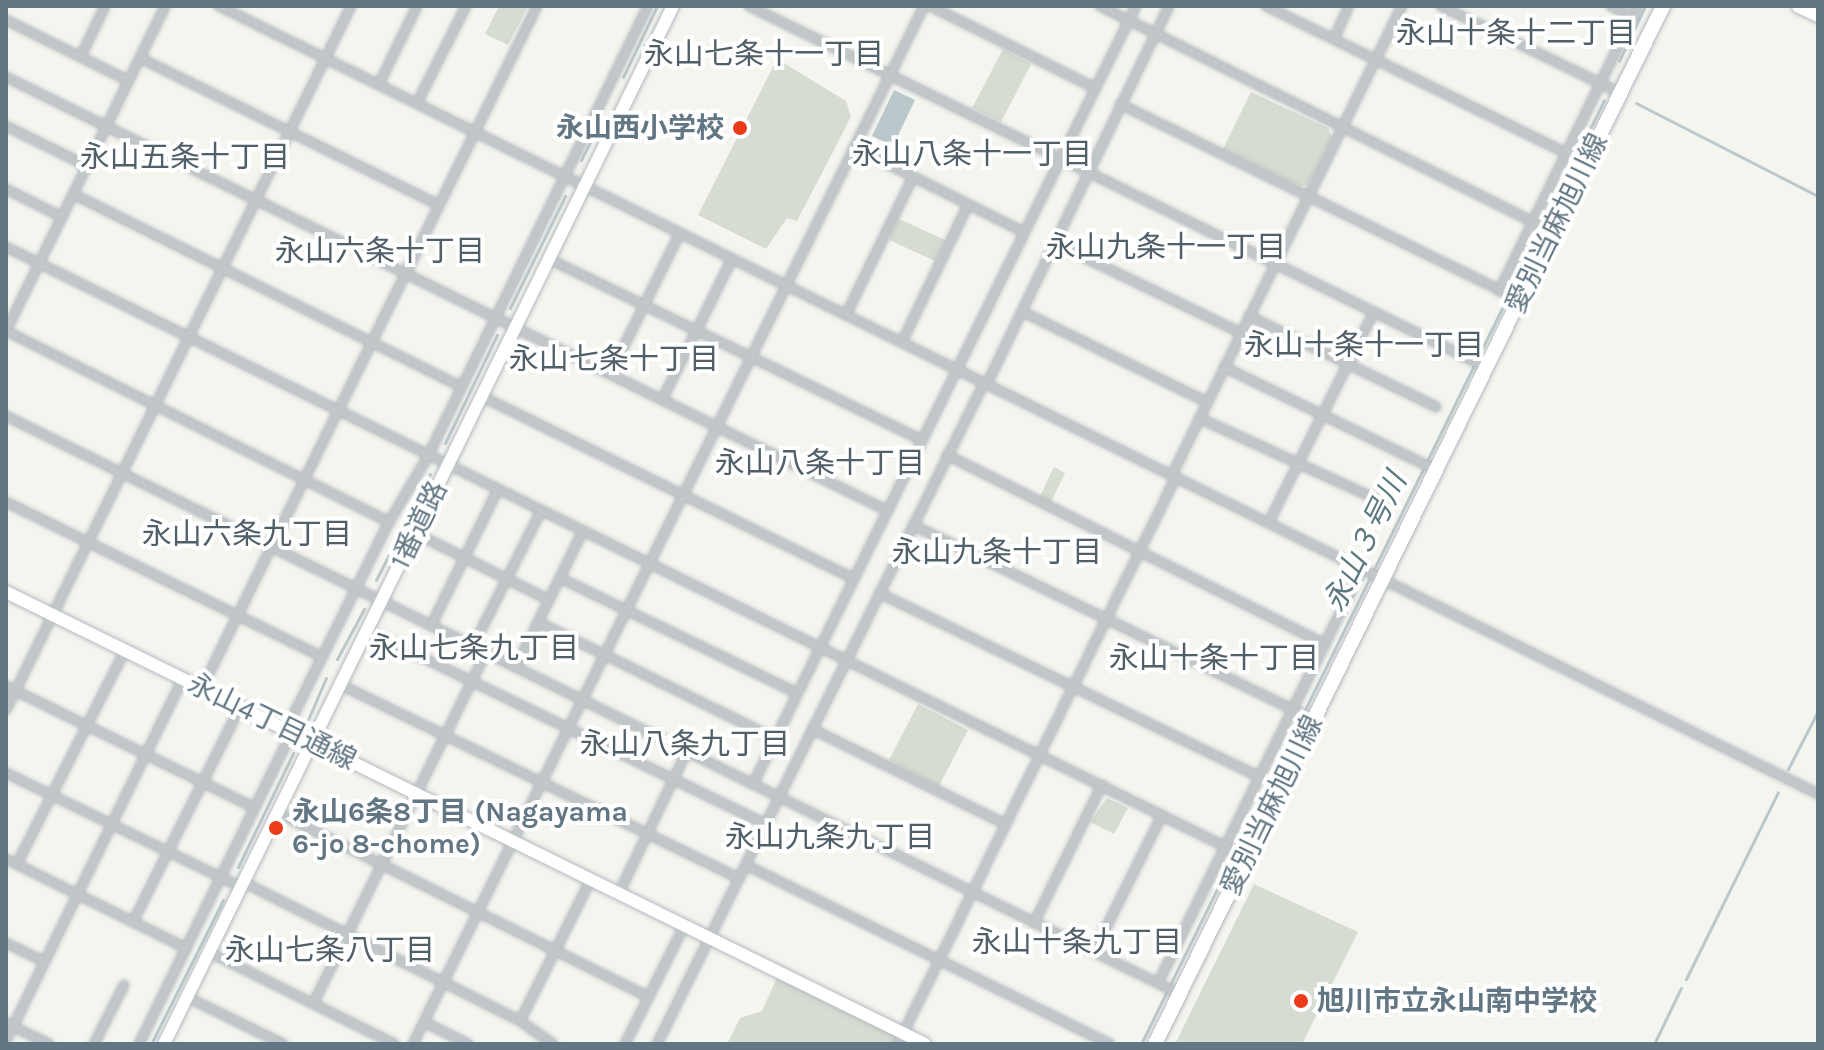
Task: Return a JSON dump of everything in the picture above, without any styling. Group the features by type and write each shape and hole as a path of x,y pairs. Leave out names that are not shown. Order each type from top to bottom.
{"main road":[{"name":"愛別当麻旭川線","path":"1155,1044 1169,988 1302,715 1382,579 1428,466 1479,364 1509,295 1577,158 1620,93 1663,6"},
{"path":"1799,6 1818,15"}],"street":[{"path":"81,56 105,6"},
{"path":"165,6 6,331 389,522"},
{"path":"219,6 1818,794"},
{"path":"6,710 351,6"},
{"path":"379,84 417,6"},
{"path":"417,103 466,6"},
{"path":"202,688 537,6"},
{"path":"139,1044 255,808 322,657 389,522 428,456 648,6"},
{"name":"1番道路","path":"165,1044 339,684 382,602 513,326 586,187 673,6"},
{"path":"749,6 1479,364"},
{"path":"413,1044 924,6"},
{"path":"930,6 1095,88"},
{"path":"1100,6 1543,226"},
{"path":"753,784 1136,6"},
{"path":"657,1044 947,455 1057,244 1120,104 1169,6"},
{"path":"1266,6 1283,10 1334,39 1577,158"},
{"path":"1334,39 1349,6"},
{"path":"900,1039 1140,551 1199,418 1402,6"},
{"path":"1441,6 1620,93"},
{"path":"1611,6 1633,17"},
{"path":"1120,104 1509,295 1577,158 1602,84 1638,6"},
{"path":"6,20 129,81"},
{"path":"140,58 439,205"},
{"path":"6,77 888,511"},
{"path":"6,126 87,166"},
{"path":"854,147 1024,232"},
{"path":"846,315 913,177"},
{"path":"6,189 62,217"},
{"path":"73,194 462,387"},
{"path":"902,342 968,205"},
{"path":"610,374 680,233"},
{"path":"1057,244 1241,333"},
{"path":"6,247 1236,853"},
{"path":"549,259 921,440"},
{"path":"662,400 732,259"},
{"path":"6,304 17,309"},
{"path":"1023,312 1207,402"},
{"path":"1269,522 1373,313"},
{"path":"1249,316 1436,407"},
{"path":"1224,367 1428,466"},
{"path":"480,395 854,579"},
{"path":"6,416 1169,988 1236,853 1259,777 1302,715 1325,644 1362,569"},
{"path":"1199,418 1387,504"},
{"path":"947,455 1325,644"},
{"path":"431,626 498,489"},
{"path":"6,502 322,657"},
{"path":"473,646 541,511"},
{"path":"913,525 1302,715"},
{"path":"516,667 583,531"},
{"path":"415,533 549,600"},
{"path":"560,578 797,693"},
{"name":"永山4丁目通線","path":"6,592 591,879 900,1039 925,1044"},
{"path":"879,593 1259,777"},
{"path":"538,622 774,738"},
{"path":"366,630 766,824"},
{"path":"17,864 125,650"},
{"path":"313,1004 486,653"},
{"path":"6,1041 10,1024 45,962 183,678"},
{"path":"339,684 739,878"},
{"path":"6,686 255,808"},
{"path":"133,922 240,707"},
{"path":"812,729 1005,824"},
{"path":"619,893 687,751"},
{"path":"6,773 443,982 520,1021 553,1044"},
{"path":"1034,923 1102,785"},
{"path":"278,813 648,997"},
{"path":"1094,952 1162,815"},
{"path":"6,859 186,948"},
{"path":"746,865 1109,1044"},
{"path":"520,1021 591,879"},
{"path":"625,1044 684,926"},
{"path":"6,943 45,962"},
{"path":"209,952 394,1044"},
{"path":"94,1044 124,985"},
{"path":"187,997 283,1044"},
{"path":"424,1022 468,1044"},
{"path":"10,1024 49,1044"}],"shaded area":[{"path":"499,6 528,6 508,45 485,34"},
{"path":"1003,49 1031,64 1001,122 972,108"},
{"path":"777,59 846,101 851,117 797,221 787,218 766,249 698,215"},
{"path":"894,90 915,100 893,146 872,136"},
{"path":"1251,92 1328,128 1332,137 1308,185 1300,186 1223,149"},
{"path":"899,219 945,240 935,261 889,240"},
{"path":"1054,467 1065,473 1051,502 1040,496"},
{"path":"918,704 968,730 939,786 889,760"},
{"path":"1107,798 1128,808 1114,834 1090,822"},
{"name":"旭川市立永山南中学校","path":"1254,884 1358,932 1302,1044 1175,1044"},
{"path":"779,973 903,1033 898,1044 727,1044 740,1018 762,1011"}],"waterway":[{"path":"623,77 657,6"},
{"name":"永山３号川","path":"1619,61 1645,6"},
{"name":"永山３号川","path":"1141,1044 1604,100"},
{"path":"1636,103 1818,196"},
{"path":"581,160 598,127"},
{"path":"510,308 565,196"},
{"path":"445,443 497,335"},
{"path":"376,580 430,474"},
{"path":"337,659 364,609"},
{"path":"307,722 326,678"},
{"path":"1788,769 1818,711"},
{"path":"238,867 293,753"},
{"path":"1686,979 1778,792"},
{"path":"151,1044 223,900"},
{"path":"1654,1044 1681,988"}],"place":[{"name":"永山西小学校","path":"740,128"},
{"name":"永山6条8丁目 (Nagayama 6-jo 8-chome)","path":"276,828"},
{"name":"旭川市立永山南中学校","path":"1301,1001"}],"district":[{"name":"永山十条十二丁目","path":"1516,33"},
{"name":"永山七条十一丁目","path":"764,54"},
{"name":"永山八条十一丁目","path":"972,154"},
{"name":"永山五条十丁目","path":"185,157"},
{"name":"永山九条十一丁目","path":"1166,247"},
{"name":"永山六条十丁目","path":"380,251"},
{"name":"永山十条十一丁目","path":"1364,345"},
{"name":"永山七条十丁目","path":"614,359"},
{"name":"永山八条十丁目","path":"820,463"},
{"name":"永山六条九丁目","path":"247,534"},
{"name":"永山九条十丁目","path":"997,552"},
{"name":"永山七条九丁目","path":"474,648"},
{"name":"永山十条十丁目","path":"1214,658"},
{"name":"永山八条九丁目","path":"685,744"},
{"name":"永山九条九丁目","path":"830,837"},
{"name":"永山十条九丁目","path":"1077,942"},
{"name":"永山七条八丁目","path":"330,950"}]}
